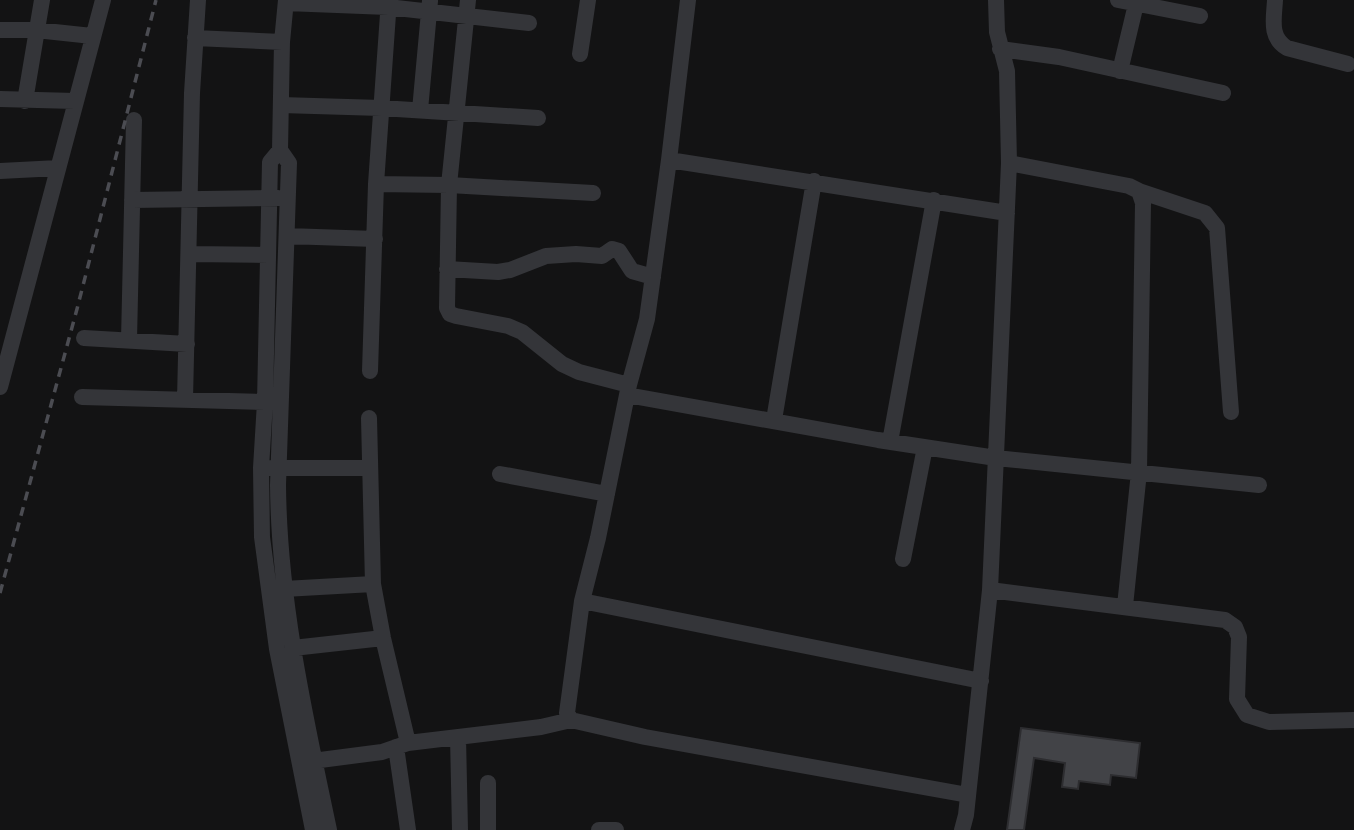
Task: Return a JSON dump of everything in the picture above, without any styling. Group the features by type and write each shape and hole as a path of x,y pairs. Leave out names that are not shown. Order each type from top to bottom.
{"street":[{"path":"25,101 42,0"},
{"path":"0,387 103,0"},
{"path":"185,400 192,93 198,0"},
{"path":"580,54 588,0"},
{"path":"571,720 567,705 582,601 628,390 647,319 688,0"},
{"path":"962,830 990,590 1007,213 1008,81 1000,49 996,0"},
{"path":"1118,0 1200,16"},
{"path":"1275,0 1274,34 1279,43 1287,48 1348,64"},
{"path":"329,830 276,649 262,537 261,468 271,162 280,150 282,42 286,1 468,7 529,23"},
{"path":"370,370 376,184 389,4"},
{"path":"1120,71 1136,4"},
{"path":"421,110 430,5"},
{"path":"468,7 449,185 445,298 450,314 508,326 522,332 562,364 628,390 890,442 996,458 1259,485"},
{"path":"0,30 36,30 92,36"},
{"path":"195,38 282,42"},
{"path":"1000,49 1059,57 1223,93"},
{"path":"0,99 75,101"},
{"path":"281,105 538,118"},
{"path":"129,341 134,120"},
{"path":"280,150 289,163 279,538 313,830"},
{"path":"669,160 1007,213"},
{"path":"1009,163 1129,186 1205,213 1212,220 1217,228 1231,412"},
{"path":"0,171 58,168"},
{"path":"774,420 814,181"},
{"path":"376,184 593,193"},
{"path":"1125,606 1139,472 1143,203 1139,191"},
{"path":"132,200 288,198"},
{"path":"890,442 933,200"},
{"path":"287,236 375,239"},
{"path":"447,269 486,272 510,270 546,256 576,254 598,257 612,249 619,251 632,271 653,277"},
{"path":"189,254 268,254"},
{"path":"0,336 6,360"},
{"path":"84,338 187,344"},
{"path":"82,397 265,402"},
{"path":"369,418 373,584 402,745 408,830"},
{"path":"903,559 925,447"},
{"path":"261,468 370,468"},
{"path":"500,474 607,494"},
{"path":"284,589 373,584"},
{"path":"990,590 1225,620 1235,627 1239,637 1237,699 1247,715 1269,722 1354,720"},
{"path":"582,601 981,681"},
{"path":"293,648 383,638"},
{"path":"307,761 382,752 402,745 541,727 571,720 645,737 968,795"},
{"path":"458,737 460,830"},
{"path":"488,783 488,830"},
{"path":"599,830 616,830"}],"building":[{"path":"1021,728 1140,743 1136,778 1111,775 1110,785 1079,781 1078,789 1062,787 1065,763 1034,758 1024,830 1007,830"}],"railway":[{"path":"0,593 77,309 156,0"}]}
